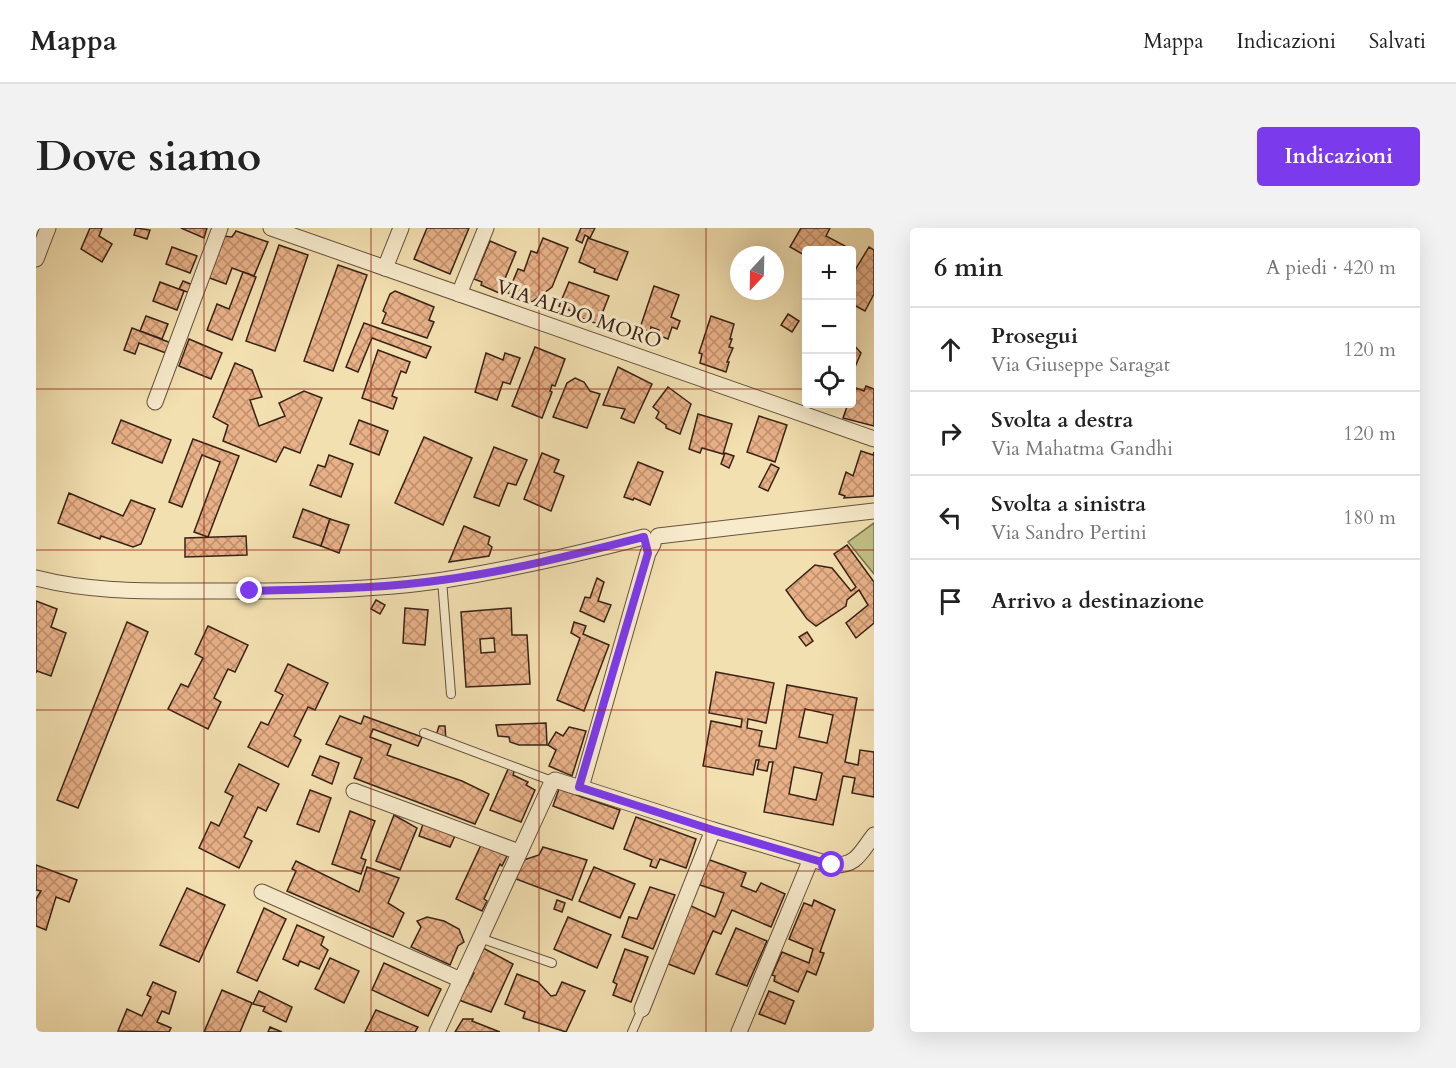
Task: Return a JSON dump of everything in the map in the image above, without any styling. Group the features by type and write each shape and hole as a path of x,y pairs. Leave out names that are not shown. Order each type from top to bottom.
{"street":[{"path":"36,259 48,228"},
{"path":"155,402 220,228"},
{"name":"VIA ALDO MORO","path":"271,228 874,439"},
{"path":"385,268 401,228"},
{"path":"459,294 486,228"},
{"path":"36,578 106,590 250,591 353,588 442,580 650,542 874,511"},
{"path":"579,787 650,542"},
{"path":"437,1032 552,781 579,787 832,865 848,865 855,860 874,835"},
{"path":"354,791 519,852"},
{"path":"642,1009 713,830"},
{"path":"739,1032 811,859"},
{"path":"262,892 461,980"}],"lane":[{"path":"442,580 451,694"},
{"path":"424,733 552,781"},
{"path":"480,938 552,963"},
{"path":"632,1032 642,1009"}],"green space":[{"path":"874,523 874,574 848,542"}],"building":[{"path":"90,228 102,228 99,236 112,244 102,262 81,249"},
{"path":"136,228 150,230 147,239 134,235"},
{"path":"181,228 207,228 204,238"},
{"path":"427,228 469,228 450,274 414,259"},
{"path":"581,228 595,228 590,238 585,235 582,243 576,240"},
{"path":"801,228 830,228 826,236 845,246 802,246 802,254 790,247"},
{"path":"236,231 268,242 254,276 232,268 226,284 207,277 223,236 232,237"},
{"path":"543,238 568,248 552,287 532,302 508,293 518,269 524,271 531,251 537,253"},
{"path":"588,238 628,252 617,280 594,272 595,269 579,262"},
{"path":"490,241 516,252 499,293 481,285 482,282 474,279"},
{"path":"279,245 308,255 275,351 246,341"},
{"path":"172,247 197,256 190,273 166,264"},
{"path":"869,247 874,250 874,294 865,311 856,306 856,268"},
{"path":"338,265 367,275 333,371 304,361"},
{"path":"243,272 256,277 232,340 207,330 217,304 229,309"},
{"path":"183,281 193,285 190,293 179,289"},
{"path":"160,282 184,291 177,310 153,301"},
{"path":"569,282 609,296 598,324 575,316 576,313 559,306"},
{"path":"654,286 679,295 671,317 680,321 677,329 672,327 668,339 658,335 659,330 651,327 650,332 640,328"},
{"path":"395,291 434,307 429,320 434,322 427,338 382,323 386,313 383,311 390,294"},
{"path":"788,314 799,321 792,332 781,325"},
{"path":"146,316 168,324 162,339 140,331"},
{"path":"711,316 734,324 729,347 733,348 727,362 729,362 726,372 700,363 702,354 699,353"},
{"path":"364,323 431,347 426,358 372,338 358,372 346,367"},
{"path":"132,328 171,343 166,353 139,343 135,354 124,350"},
{"path":"189,339 222,353 211,379 179,366"},
{"path":"535,347 565,359 555,386 552,385 550,391 552,392 542,418 512,406"},
{"path":"856,347 861,353 856,365"},
{"path":"378,350 410,362 406,373 401,371 392,396 397,398 393,409 362,398"},
{"path":"486,353 503,360 505,353 520,358 510,384 503,382 497,400 475,392"},
{"path":"235,363 252,370 262,397 250,400 259,426 285,416 279,403 304,391 322,398 300,453 284,447 276,462 223,441 228,425 213,417"},
{"path":"618,367 652,384 634,423 621,418 625,409 603,405"},
{"path":"575,378 584,382 590,391 600,394 587,428 553,417 567,383"},
{"path":"866,386 874,389 874,426 843,418 847,408 856,408 856,388 864,391"},
{"path":"668,387 691,404 680,434 666,428 666,425 656,418 659,412 653,407"},
{"path":"698,414 732,424 723,454 702,448 700,453 689,449"},
{"path":"759,416 787,425 775,462 747,452"},
{"path":"121,420 171,440 162,463 112,443"},
{"path":"359,420 388,431 379,455 350,444"},
{"path":"424,437 472,458 443,525 395,503"},
{"path":"193,439 239,456 208,537 194,532 220,462 202,455 182,507 169,502"},
{"path":"494,447 527,460 516,485 508,483 499,506 474,497"},
{"path":"861,451 873,455 874,452 874,496 844,498 845,496 839,494 846,472 853,476"},
{"path":"542,453 559,460 554,472 564,476 551,511 524,499"},
{"path":"725,453 734,456 729,468 721,464"},
{"path":"329,455 353,464 341,497 310,485 318,465 325,467"},
{"path":"638,462 663,472 650,505 634,498 633,500 624,497"},
{"path":"771,464 779,468 768,491 759,487"},
{"path":"69,493 123,516 131,500 155,509 141,544 133,547 101,536 100,539 58,523"},
{"path":"303,509 330,519 321,546 293,537"},
{"path":"330,519 349,525 339,553 321,546"},
{"path":"464,526 490,537 488,544 492,547 489,556 449,562"},
{"path":"246,536 247,555 185,557 185,538"},
{"path":"847,545 874,582 874,623 856,638 846,623 868,605 859,590 847,600 846,606 816,626 807,619 786,590 815,565 832,568 851,591 856,587 834,554"},
{"path":"597,578 604,582 598,601 611,605 604,622 580,611 585,597 590,598"},
{"path":"376,600 385,605 380,614 371,609"},
{"path":"36,601 57,609 51,627 66,633 51,676 37,671 36,673"},
{"path":"405,608 428,610 425,645 403,643"},
{"path":"511,608 512,635 527,635 530,684 466,687 461,612","holes":["494,638 495,652 481,653 480,639"]},
{"path":"127,622 148,632 78,808 57,800"},
{"path":"574,622 586,626 583,634 609,645 584,711 557,700 580,638 571,633"},
{"path":"208,626 248,645 235,672 228,669 214,698 221,702 208,729 168,709 181,684 188,687 203,658 195,654"},
{"path":"807,632 813,641 806,646 799,637"},
{"path":"288,664 328,683 315,710 308,707 294,736 301,740 288,767 248,747 261,722 268,725 283,695 275,691"},
{"path":"716,672 774,683 766,723 748,719 747,728 762,731 759,746 776,749 787,685 857,698 845,762 858,765 860,750 874,752 874,797 852,793 855,778 843,776 833,825 764,812 773,762 769,762 767,771 757,769 759,760 756,760 753,775 703,766 711,721 741,727 742,719 709,713","holes":["805,709 833,715 827,743 799,737","794,767 822,773 816,800 789,794"]},
{"path":"340,716 361,724 364,716 422,737 418,746 373,729 370,737 391,745 387,755 462,781 489,794 475,824 354,778 362,758 326,744"},
{"path":"546,723 547,745 519,745 510,742 509,737 498,736 496,725"},
{"path":"439,726 445,726 446,740 436,736"},
{"path":"569,727 586,731 572,776 549,766 556,750 548,745 556,732 563,736"},
{"path":"320,756 339,763 332,784 312,775"},
{"path":"239,764 279,784 266,811 258,807 244,837 252,841 239,868 199,848 211,822 219,826 233,796 225,792"},
{"path":"509,767 515,769 513,775 528,782 526,785 535,790 521,822 490,810"},
{"path":"559,789 620,810 613,829 553,806"},
{"path":"310,790 331,798 319,832 297,824"},
{"path":"350,811 375,821 361,858 366,860 361,874 332,864"},
{"path":"394,815 417,828 400,870 376,861"},
{"path":"636,817 696,839 686,868 660,859 656,868 650,866 652,860 624,849"},
{"path":"423,824 455,836 450,847 419,836"},
{"path":"481,845 507,856 502,866 500,864 484,899 487,901 482,911 456,899"},
{"path":"543,847 587,860 572,900 516,879 516,872 524,860 539,855"},
{"path":"707,859 746,873 741,886 756,892 761,883 785,894 771,927 732,910 721,934 713,931 694,974 666,963 689,905 715,917 724,893 700,885"},
{"path":"296,861 359,892 367,867 399,878 388,903 404,913 393,937 287,891 296,871 292,869"},
{"path":"36,865 77,880 69,902 56,897 46,930 36,926 36,899 41,891 36,890"},
{"path":"594,867 635,884 620,918 579,901"},
{"path":"650,887 675,895 653,949 622,937 629,917 637,919"},
{"path":"187,888 225,905 199,962 160,945"},
{"path":"557,900 565,903 562,912 554,909"},
{"path":"814,900 835,910 820,952 824,953 816,975 807,971 798,992 774,981 775,976 772,975 782,952 809,963 813,949 789,939 804,903 812,906"},
{"path":"264,908 286,919 257,981 237,972"},
{"path":"427,917 444,921 459,929 464,942 458,946 450,965 411,947 421,927 417,921"},
{"path":"568,917 611,935 597,968 554,949"},
{"path":"297,925 324,937 321,945 328,950 319,969 300,961 298,966 283,959"},
{"path":"736,928 767,941 747,986 716,974"},
{"path":"483,948 513,964 491,1012 459,1000 474,973 472,972"},
{"path":"625,949 648,957 631,1002 613,995 617,984 613,982"},
{"path":"330,958 359,971 344,1003 315,989"},
{"path":"384,963 441,989 428,1016 372,990"},
{"path":"517,974 538,982 551,996 556,995 562,982 585,991 566,1032 523,1018 525,1012 505,1004"},
{"path":"153,982 176,992 169,1014 162,1011 157,1022 171,1028 169,1032 118,1031 127,1009 142,1016 151,997 147,995"},
{"path":"222,990 252,1003 240,1032 204,1032"},
{"path":"259,991 292,1007 286,1022 263,1011 265,1007 253,1004"},
{"path":"769,991 794,1001 785,1024 759,1014"},
{"path":"376,1010 418,1027 415,1032 365,1032"},
{"path":"463,1019 473,1019 472,1021 500,1032 455,1032"},
{"path":"270,1027 282,1032 268,1032"}],"route":[{"path":"250,591 353,588 442,580 554,560 644,537 648,553 582,784 579,787 832,865"}]}
